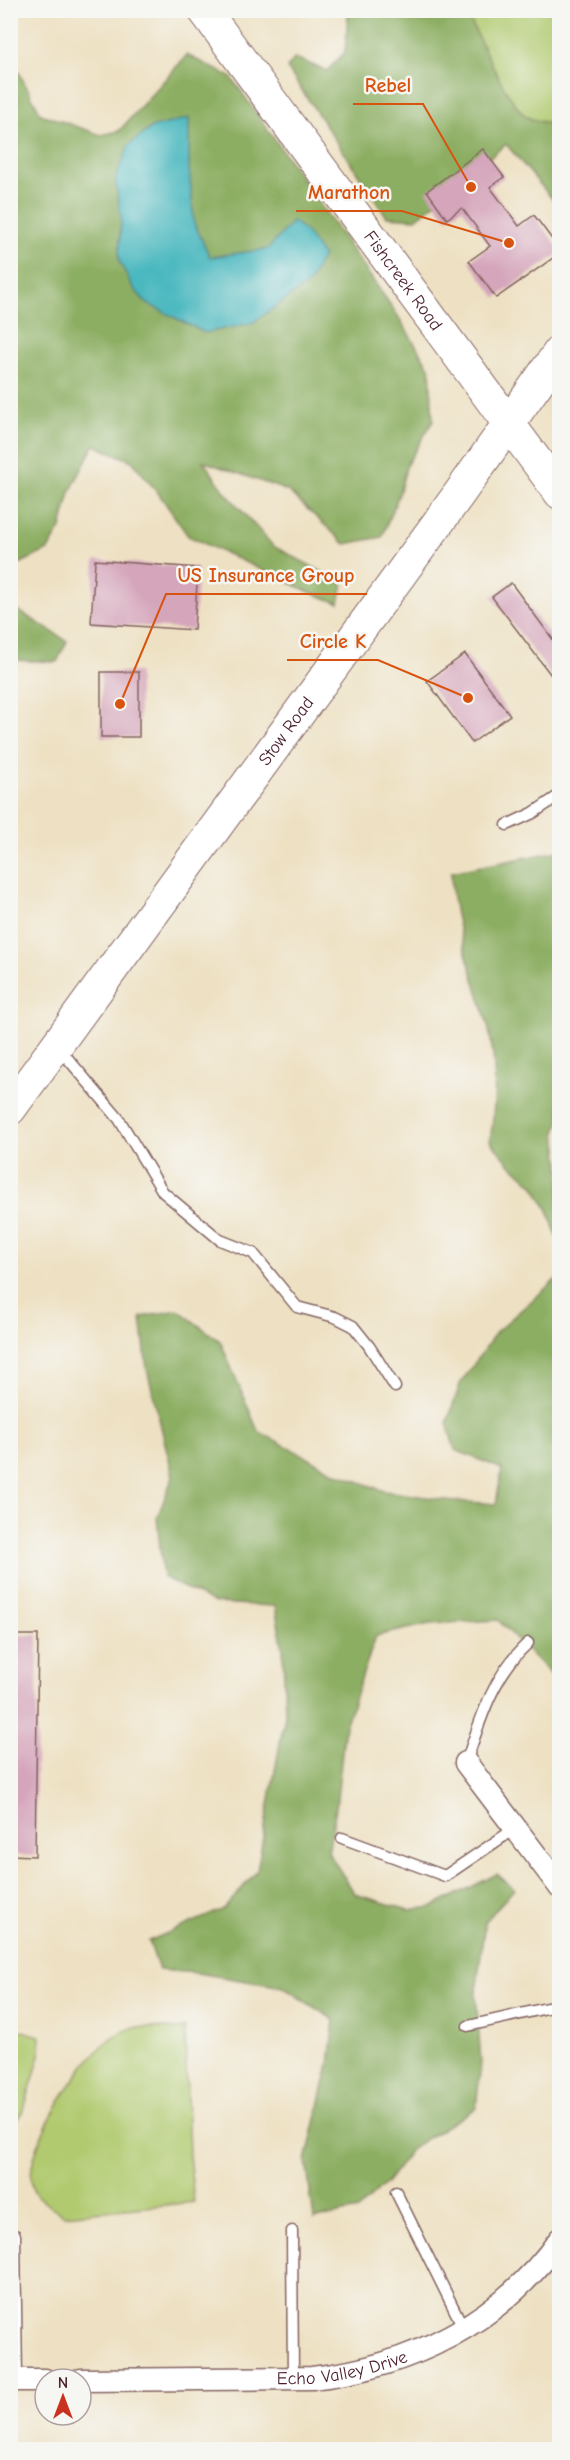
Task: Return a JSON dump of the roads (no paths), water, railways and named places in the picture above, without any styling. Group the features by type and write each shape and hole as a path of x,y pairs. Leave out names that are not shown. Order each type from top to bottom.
{"street":[{"name":"Fishcreek Road","path":"204,10 328,182 560,493"},
{"name":"Stow Road","path":"10,1109 459,494 560,351"},
{"path":"466,1763 560,1887"},
{"name":"Echo Valley Drive","path":"93,2380 293,2378 339,2375 387,2364 414,2355 464,2330 509,2296 560,2240"},
{"path":"14,2380 33,2380"}],"lane":[{"path":"507,825 533,813 560,795"},
{"path":"58,1046 119,1119 163,1191 220,1240 253,1253 297,1307 335,1317 353,1326 369,1346 395,1387"},
{"path":"466,1763 486,1701 519,1652 528,1643"},
{"path":"342,1838 445,1876 516,1828"},
{"path":"468,2026 560,2006"},
{"path":"396,2192 464,2330"},
{"path":"292,2231 293,2378"},
{"path":"14,2380 15,2235"}],"water":[{"path":"189,118 189,167 194,223 210,257 268,249 293,221 306,232 323,256 308,284 252,323 205,333 146,303 132,286 119,260 121,217 115,179 129,145 151,128"}],"place":[{"name":"Rebel","path":"471,187"},
{"name":"Marathon","path":"509,243"},
{"name":"Circle K","path":"468,698"},
{"name":"US Insurance Group","path":"120,704"}]}
